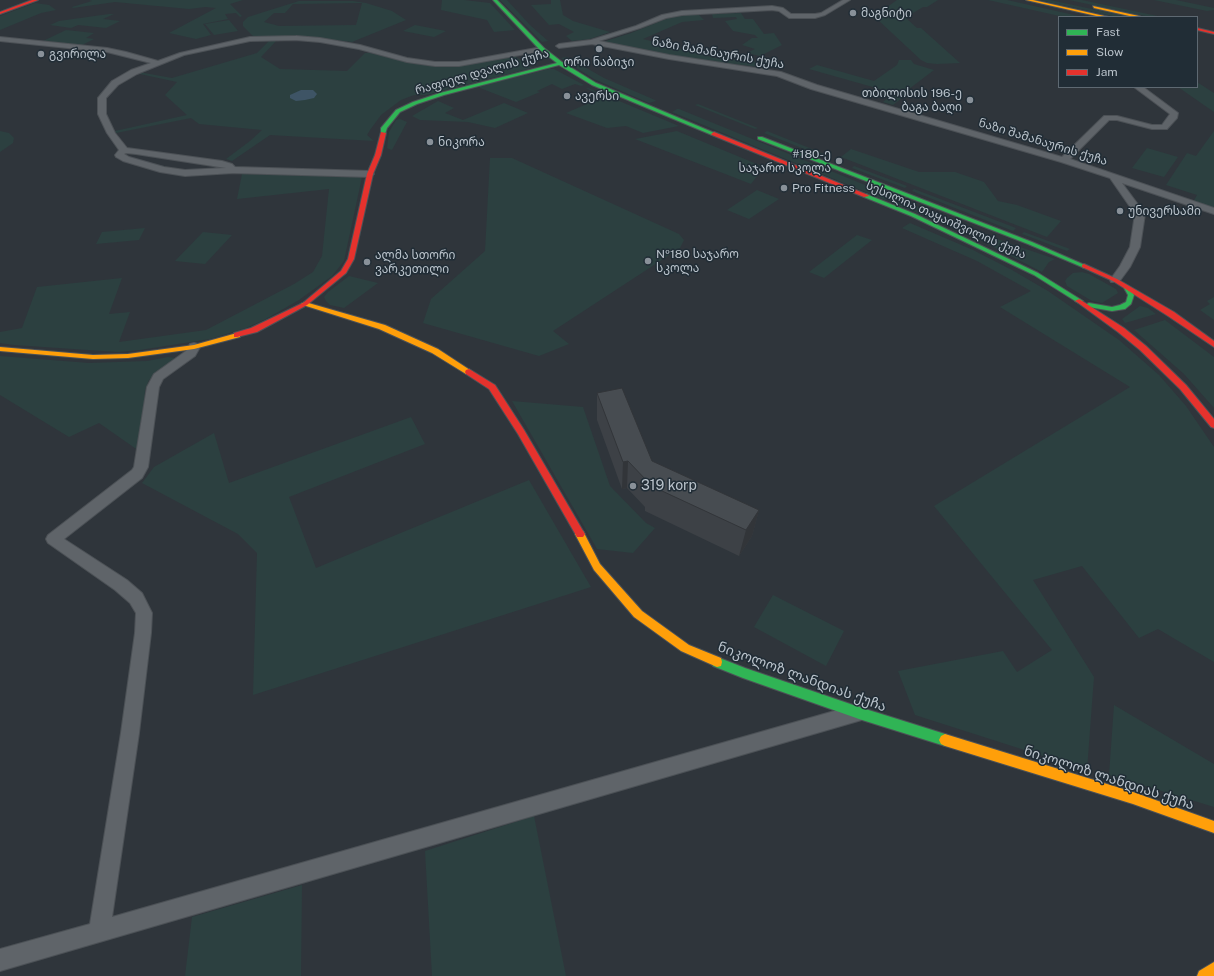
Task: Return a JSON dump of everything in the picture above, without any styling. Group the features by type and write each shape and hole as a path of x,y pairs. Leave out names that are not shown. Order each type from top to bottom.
{"main road":[{"path":"0,7 20,0"},
{"path":"0,13 36,0"},
{"name":"სესილია თაყაიშვილის ქუჩა","path":"496,0 538,46 560,63 594,84 666,115 913,215 1010,260 1056,286 1085,304 1121,330 1159,362 1183,387 1214,425"},
{"path":"1028,0 1102,16"},
{"path":"1060,0 1134,16"},
{"path":"0,7 11,9"},
{"path":"1198,30 1214,33"},
{"path":"1198,36 1214,40"},
{"path":"538,46 556,44 572,55"},
{"name":"რაფიელ დვალის ქუჩა","path":"0,349 128,356 194,347 254,330 305,304 344,272 351,259 370,174 378,155 384,128 398,111 415,103 442,94 560,63"},
{"path":"642,105 654,106 661,102"},
{"path":"666,115 669,110 676,108"},
{"name":"სესილია თაყაიშვილის ქუჩა","path":"752,135 1030,243 1115,280 1185,323 1214,344"},
{"path":"1064,267 1086,267"},
{"path":"1053,275 1056,286"},
{"path":"1085,304 1097,308 1112,309 1122,307 1129,303 1131,295 1127,288"},
{"name":"ნიკოლოზ ლანდიას ქუჩა","path":"305,304 395,333 435,351 492,387 573,518 596,567 638,614 685,648 743,673 859,713 1106,790 1214,827"},
{"path":"1204,976 1214,969"}],"street":[{"path":"592,42 638,27 664,16 682,13 772,8 781,9 789,16 814,16 823,14 847,0"},
{"path":"233,170 229,166 222,164 124,150 111,133 102,114 102,98 115,83 134,72 210,47 250,39 296,38 320,40 360,47 407,60 435,64 459,64 538,46"},
{"path":"0,39 107,50 124,53 158,63"},
{"name":"ნაზი შამანაურის ქუჩა","path":"556,44 592,42 669,57 778,74 814,87 1064,160 1214,211"},
{"path":"1064,160 1107,118 1117,118 1152,127 1164,127 1174,116 1174,113 1139,88"},
{"path":"124,150 119,155 126,159 168,171 185,173 233,170 370,174"},
{"path":"1113,177 1140,214 1135,247 1122,272 1115,280"},
{"path":"99,931 130,733 143,632 144,613 136,598 121,585 53,539 137,474 141,467 153,388 158,377 190,353 194,347"},
{"path":"0,960 859,713"}],"green space":[{"path":"89,0 243,0 230,4 242,16 240,17 236,13 225,14 228,19 203,24 211,35 196,39 169,33 216,8 205,7 189,9 115,2 72,7 92,1"},
{"path":"442,0 464,0 490,3 515,30 494,32 487,20 441,10"},
{"path":"500,0 507,0 530,25 548,41 542,42"},
{"path":"551,0 560,0 563,15 573,21 610,32 590,39 572,41 566,36 574,32 559,24 549,25 531,5 551,4"},
{"path":"897,0 938,0 908,16 907,19 917,28 921,28 960,63 937,64 927,63 921,60 877,19 876,15"},
{"path":"988,0 1007,0 1079,16 1060,16"},
{"path":"1039,0 1050,0 1124,16 1112,16"},
{"path":"1069,0 1082,0 1157,16 1144,16"},
{"path":"1154,0 1176,0 1214,8 1214,10 1207,11"},
{"path":"299,1 353,1 366,3 392,11 406,20 352,42 297,36 253,36 243,26 243,22 248,17","holes":["362,3 356,25 279,26 264,22 274,13 285,13 293,4"]},
{"path":"35,3 49,5 56,10 41,13 0,30 0,16"},
{"path":"697,13 704,20 682,22 643,39 715,58 758,62 760,67 701,61 603,42 631,33 671,17"},
{"path":"741,13 745,19 753,19 764,34 774,33 782,45 760,56 747,53 755,49 742,45 752,38 758,38 755,35 733,31 725,21 737,19 736,17 713,18 712,14"},
{"path":"114,14 103,19 120,21 106,28 78,25 71,28 50,25 59,21"},
{"path":"229,20 238,31 214,35 205,24"},
{"path":"415,25 446,31 434,37 403,31"},
{"path":"66,30 94,33 86,38 94,39 82,45 43,41"},
{"path":"270,40 277,40 261,57 280,69 347,71 365,53 438,67 513,55 532,68 426,95 414,95 401,100 381,115 370,130 367,135 374,141 270,135 232,161 226,159 262,130 199,124 191,118 116,133 115,131 187,115 165,95 177,82 135,73 139,72 172,78 257,53"},
{"path":"567,57 604,78 656,101 649,103 594,79 561,58"},
{"path":"899,60 911,60 914,64 934,70 905,92 907,94 893,105 883,102 894,93 809,69 817,65 874,81 897,65"},
{"path":"554,69 584,85 581,86 575,84 562,89 552,84 537,91 540,92 516,102 480,88 480,86"},
{"path":"1198,83 1214,93 1214,112 1179,88 1198,88"},
{"path":"586,88 679,126 643,133 626,126 607,128 566,113 603,97"},
{"path":"438,101 454,108 445,113 463,120 504,103 528,113 495,128 468,122 420,120 412,116"},
{"path":"698,104 758,128 755,129 695,105"},
{"path":"677,109 892,196 885,200 672,112"},
{"path":"400,119 407,122 392,150 387,148 389,132 396,120"},
{"path":"0,131 9,133 14,138 13,143 0,152"},
{"path":"677,131 764,167 751,184 635,139"},
{"path":"767,131 827,155 824,157 764,133"},
{"path":"1214,131 1214,208 1193,202 1197,195 1166,185 1187,153 1196,156"},
{"path":"1147,148 1178,157 1164,177 1132,168"},
{"path":"851,149 919,172 955,172 984,182 998,201 1017,205 1061,221 1047,237 841,157"},
{"path":"490,158 512,158 679,234 684,240 680,248 553,331 569,344 539,356 423,323 431,299 485,251"},
{"path":"854,166 907,186 905,188 852,168"},
{"path":"242,174 362,177 344,261 332,276 299,300 264,320 246,328 210,339 118,352 0,343 0,332 22,328 37,287 122,278 109,314 130,312 119,342 206,330 294,284 313,272 322,256 329,189 237,199"},
{"path":"914,189 1016,228 1013,231 912,191"},
{"path":"757,190 779,199 749,219 727,210"},
{"path":"899,199 1000,240 1055,259 1049,262 1042,272 972,236 893,203"},
{"path":"910,223 973,250 1012,270 1048,291 1119,340 1159,375 1186,406 1214,447 1214,662 1158,629 1139,638 1082,566 1033,580 1094,677 1087,770 915,715 898,671 1003,651 1017,672 1052,650 934,506 1130,387 1000,307 1031,291 977,261 902,228"},
{"path":"145,228 139,240 96,244 102,232"},
{"path":"203,232 232,235 205,264 175,261"},
{"path":"1024,232 1070,249 1067,251 1022,234"},
{"path":"857,235 872,240 824,278 809,272"},
{"path":"1082,272 1089,274 1116,289 1118,293 1102,303 1092,301 1067,286 1065,281 1067,278 1073,273"},
{"path":"349,276 378,283 344,308 330,305 324,297 328,292"},
{"path":"1214,297 1214,320 1200,310 1210,304 1207,301"},
{"path":"1140,306 1148,308 1156,314 1125,323 1122,319"},
{"path":"1165,320 1214,357 1214,408 1184,374 1134,330"},
{"path":"0,356 89,363 147,361 168,357 175,358 149,380 145,390 142,453 99,423 69,437 0,395"},
{"path":"512,401 583,407 610,486 646,523 655,528 633,553 597,549"},
{"path":"411,417 425,444 289,497 316,568 529,480 591,587 253,695 257,553 238,534 142,483 154,467 214,433 229,483"},
{"path":"773,595 844,631 826,666 754,627"},
{"path":"1114,705 1214,764 1214,807 1109,775"},
{"path":"534,816 566,976 432,976 425,851"},
{"path":"302,885 301,976 185,976 192,917"}],"water":[{"path":"301,90 313,90 317,94 314,98 305,100 296,101 290,98 290,95"}],"building":[{"path":"622,388 652,461 759,510 746,530 647,484 648,482 628,461 623,462 597,393"}],"traffic: fast":[{"path":"495,0 542,49 560,63 594,84 714,134"},
{"path":"383,133 384,128 398,111 415,103 442,94 560,63"},
{"path":"760,138 1030,243 1084,266"},
{"path":"866,196 913,215 1036,274 1079,301"},
{"path":"1089,305 1112,309 1122,307 1129,303 1131,295 1127,288"},
{"path":"717,662 743,673 859,713 945,740"}],"traffic: slow":[{"path":"1028,0 1102,16"},
{"path":"1094,7 1134,16"},
{"path":"305,304 382,327 435,351 469,372"},
{"path":"0,349 93,357 128,356 194,347 237,335"},
{"path":"580,534 597,567 638,614 685,648 717,662"},
{"path":"945,740 1133,798 1214,827"},
{"path":"1204,976 1214,969"}],"traffic: jam":[{"path":"0,13 36,0"},
{"path":"1198,29 1214,33"},
{"path":"237,335 254,330 305,304 344,272 351,259 370,174 378,155 383,133"},
{"path":"714,134 866,196"},
{"path":"1084,266 1115,280 1171,314 1214,345"},
{"path":"1079,301 1121,330 1143,348 1183,387 1214,425"},
{"path":"469,372 492,387 521,432 580,534"}],"place":[{"name":"მაგნიტი","path":"853,13"},
{"name":"ორი ნაბიჯი","path":"599,49"},
{"name":"გვირილა","path":"41,54"},
{"name":"ავერსი","path":"567,96"},
{"name":"თბილისის 196-ე ბაგა ბაღი","path":"970,100"},
{"name":"ნიკორა","path":"430,142"},
{"name":"#180-ე საჯარო სკოლა","path":"839,161"},
{"name":"Pro Fitness","path":"784,188"},
{"name":"უნივერსამი","path":"1120,211"},
{"name":"№180 საჯარო სკოლა","path":"648,261"},
{"name":"ალმა სთორი ვარკეთილი","path":"367,262"},
{"name":"319 korp","path":"633,486"}]}
